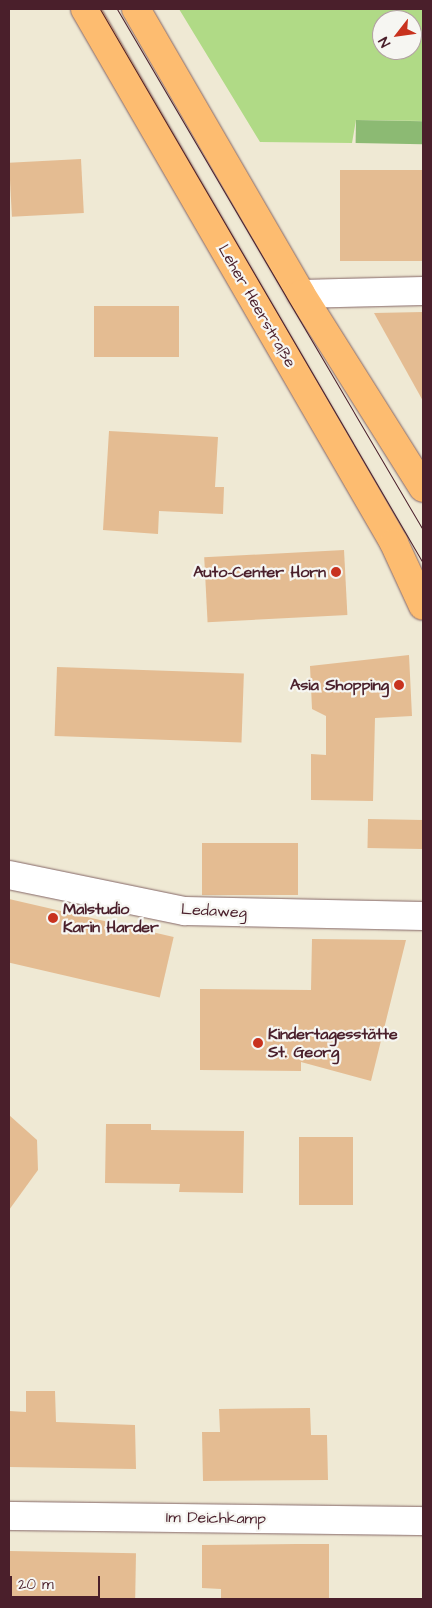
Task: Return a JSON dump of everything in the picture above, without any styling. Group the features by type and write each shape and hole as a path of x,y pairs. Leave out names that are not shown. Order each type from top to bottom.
{"main road":[{"name":"Leher Heerstraße","path":"85,9 390,535 423,606"},
{"path":"136,9 301,294 423,488"}],"street":[{"path":"301,294 423,291"},
{"name":"Ledaweg","path":"9,875 185,911 423,916"},
{"name":"Im Deichkamp","path":"9,1516 423,1521"}],"green space":[{"path":"179,9 423,9 423,121 356,120 352,143 260,142"},
{"path":"356,120 423,121 423,144 356,143"}],"building":[{"path":"81,159 84,213 12,217 9,163"},
{"path":"340,170 423,170 423,261 340,261"},
{"path":"94,306 179,306 179,357 94,357"},
{"path":"423,312 423,401 374,313"},
{"path":"109,431 218,437 215,487 224,487 223,514 159,511 158,534 103,530"},
{"path":"344,550 347,615 208,622 204,557"},
{"path":"409,655 412,716 375,718 373,801 311,800 311,754 326,755 326,716 312,709 310,666"},
{"path":"57,667 244,674 241,742 55,736"},
{"path":"368,819 423,820 422,849 367,848"},
{"path":"202,843 298,843 298,895 202,895"},
{"path":"9,899 174,937 160,997 9,963"},
{"path":"312,939 406,940 371,1081 301,1062 301,1071 200,1070 200,989 311,990"},
{"path":"9,1115 37,1140 38,1170 9,1210"},
{"path":"106,1124 151,1124 151,1130 244,1131 243,1193 179,1192 180,1184 105,1183"},
{"path":"299,1137 353,1137 353,1205 299,1205"},
{"path":"26,1391 55,1391 56,1422 135,1425 136,1469 9,1467 9,1411 26,1412"},
{"path":"310,1408 311,1435 327,1435 328,1480 203,1481 202,1432 220,1432 219,1409"},
{"path":"329,1544 329,1599 221,1599 221,1589 202,1588 202,1545"},
{"path":"9,1551 136,1553 135,1599 9,1599"}],"tram line":[{"path":"100,9 423,563"},
{"path":"117,9 423,530"}],"place":[{"name":"Auto-Center Horn","path":"336,572"},
{"name":"Asia Shopping","path":"399,685"},
{"name":"Malstudio Karin Harder","path":"53,918"},
{"name":"Kindertagesstätte St. Georg","path":"258,1043"}]}
